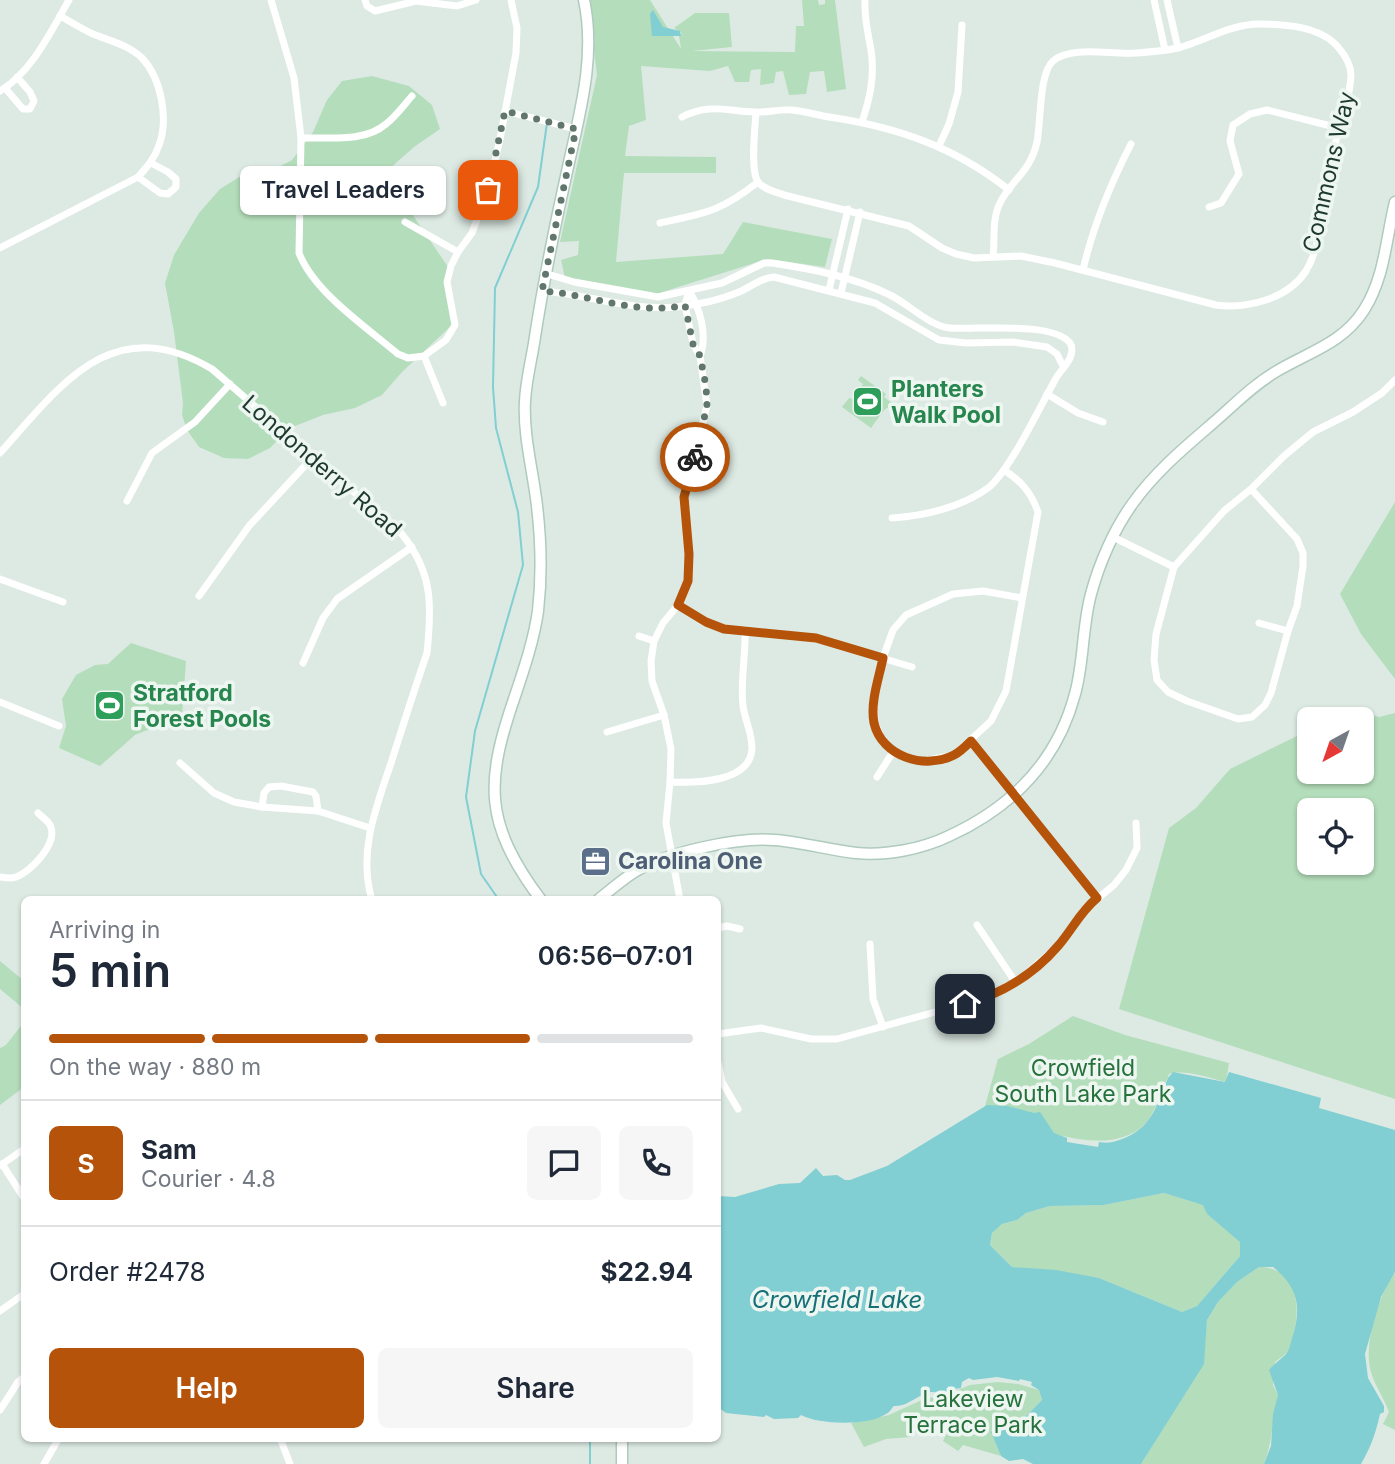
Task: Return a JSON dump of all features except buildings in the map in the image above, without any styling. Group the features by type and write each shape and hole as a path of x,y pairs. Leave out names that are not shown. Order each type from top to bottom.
{"street":[{"path":"17,78 30,92 34,101 30,108 23,109 2,89 17,78 35,56 69,0"},
{"path":"271,0 294,78 301,138 299,253 305,269 320,287 398,355 408,358 424,356 446,340 454,325 447,282 458,252 472,233 488,190 516,53 517,28 511,0"},
{"path":"365,0 370,9 380,11 416,1 457,6 476,0"},
{"path":"538,896 509,852 499,824 494,799 494,770 538,612 541,561 525,402 544,273 588,68 589,21 584,0"},
{"path":"862,122 871,96 873,78 872,52 865,22 865,0"},
{"path":"1154,0 1165,50"},
{"path":"1167,0 1178,48"},
{"path":"0,248 138,177 151,163 160,143 163,106 157,79 141,57 120,44 60,16"},
{"name":"Commons Way","path":"758,182 784,195 909,226 956,254 974,258 1021,257 1083,270 1187,298 1231,307 1249,305 1282,293 1306,270 1317,239 1327,173 1351,71 1346,57 1324,34 1287,25 1255,24 1178,48 1132,53 1066,53 1055,59 1046,67 1034,154 1026,170 1000,202 995,218 993,257"},
{"path":"939,146 949,124 958,92 962,25"},
{"path":"301,138 359,136 371,133 385,125 412,96"},
{"path":"682,117 697,109 719,108 756,113 791,110 862,122 939,146 962,157 1009,190"},
{"path":"1209,207 1221,203 1239,174 1230,141 1233,125 1250,114 1267,110 1339,128"},
{"path":"505,111 576,129"},
{"path":"660,223 707,214 729,204 758,182 755,172 756,113"},
{"path":"1083,270 1091,235 1131,144"},
{"path":"138,177 160,193 168,194 176,187 176,179 151,163"},
{"path":"603,896 634,872 672,857 716,845 753,839 797,842 858,853 903,850 931,844 951,835 1013,796 1032,779 1064,730 1076,692 1090,595 1113,537 1133,503 1180,450 1249,391 1278,370 1322,349 1347,330 1363,313 1384,261 1395,202"},
{"path":"829,290 848,209"},
{"path":"841,293 860,212"},
{"path":"405,222 458,252"},
{"path":"544,273 574,282 658,297 722,283 765,263 786,265 844,278 890,295 933,322 950,328 1024,329 1065,339 1072,348 1070,360 1063,366 1004,470 990,486 971,498 916,516 892,519"},
{"path":"542,291 630,307 659,308 726,296 767,278 784,279 875,303 927,334 947,342 1028,343 1054,351 1063,366"},
{"path":"689,291 696,303 705,344 700,356"},
{"path":"679,896 666,823 671,748 664,715 652,681 651,661 654,641 663,623 678,605 688,581 689,554 684,497 707,406 700,356 693,344 685,305 689,291"},
{"path":"901,318 908,306"},
{"path":"927,334 933,322"},
{"name":"Londonderry Road","path":"0,453 62,384 83,368 124,350 170,349 190,356 212,369 375,509 412,547 426,577 430,597 427,653 370,828 367,871 371,896"},
{"path":"424,356 443,403"},
{"path":"1251,489 1297,539 1303,553 1297,606 1287,631 1271,693 1265,705 1252,717 1238,719 1168,692 1157,680 1154,660 1156,634 1174,567 1224,510 1251,489 1284,456 1313,432 1382,393 1395,380"},
{"path":"127,501 152,453 195,422 230,384"},
{"path":"1047,394 1078,413 1103,422"},
{"path":"198,596 249,526 313,457"},
{"path":"1004,470 1019,479 1032,496 1038,512 1006,691 991,721 954,755 940,759 915,760 893,752 874,723 874,701 883,658 893,630 906,615 953,594 983,591 1022,598"},
{"path":"1113,537 1174,567"},
{"path":"303,663 323,618 337,599 412,547"},
{"path":"0,579 63,602"},
{"path":"678,605 724,629 816,638 912,667"},
{"path":"1259,623 1287,631"},
{"path":"670,782 690,783 720,779 745,766 752,752 752,739 743,706 745,630"},
{"path":"639,636 654,641"},
{"path":"0,702 59,726"},
{"path":"607,732 664,715"},
{"path":"971,741 1097,898"},
{"path":"877,778 893,752"},
{"path":"180,763 214,793 234,802 318,811 370,828"},
{"path":"262,807 264,793 269,787 281,786 313,792 318,811"},
{"path":"0,877 18,876 27,870 49,845 52,833 49,823 38,813"},
{"path":"721,1034 761,1028 811,1039 838,1039 986,998 1016,983 1058,946 1075,921 1114,885 1126,870 1137,848 1136,823"},
{"path":"977,925 1016,983"},
{"path":"721,927 740,929"},
{"path":"870,944 873,999 883,1027"},
{"path":"721,1077 738,1109"},
{"path":"21,1151 1,1165 21,1194"},
{"path":"0,1311 21,1296"},
{"path":"0,1410 21,1380"},
{"path":"44,1464 57,1442"},
{"path":"282,1442 290,1464"},
{"path":"622,1442 622,1464"}],"green space":[{"path":"588,0 650,0 681,49 679,36 682,33 674,28 695,13 729,13 732,47 692,51 795,52 796,26 804,26 802,0 818,0 819,5 825,4 825,0 835,0 846,89 827,92 824,71 810,72 806,94 789,95 783,71 776,72 774,83 760,85 761,69 751,70 749,82 735,82 728,66 710,71 641,66 646,120 629,126 625,156 716,157 716,173 624,173 616,262 723,254 743,222 832,239 825,267 767,259 653,295 565,278 561,260 578,255 579,241 560,242 597,75"},
{"path":"372,76 409,86 432,105 440,129 388,170 402,199 448,267 452,325 402,372 382,395 355,408 323,415 290,428 270,448 248,459 224,458 199,447 187,430 182,415 183,403 174,332 165,283 174,255 199,213 220,189 241,176 271,171 292,160 313,132 327,100 342,81"},
{"name":"Planters Walk Pool","path":"861,376 886,394 884,397 893,404 884,410 871,428 842,407 863,384 858,380"},
{"path":"1395,502 1395,679 1361,634 1340,594"},
{"path":"131,643 186,661 182,716 135,735 100,766 59,748 66,726 62,699 76,675 95,665 108,664"},
{"path":"1395,713 1395,1099 1119,1009 1169,828 1196,808 1230,769 1297,736 1297,784 1374,784 1374,716"},
{"path":"0,961 21,978 21,1006 0,989"},
{"name":"Crowfield South Lake Park","path":"1073,1016 1125,1035 1229,1063 1226,1082 1190,1073 1169,1074 1156,1107 1145,1124 1129,1135 1110,1140 1066,1137 984,1110 998,1059 1029,1044"},
{"path":"21,1026 21,1089 0,1105 0,1048 6,1045"},
{"path":"1164,1193 1204,1205 1207,1214 1240,1241 1240,1256 1197,1306 1182,1312 1099,1278 1012,1267 990,1245 992,1233 1002,1224 1017,1220 1026,1213 1050,1206 1104,1205"},
{"path":"1259,1267 1271,1269 1288,1281 1293,1290 1297,1312 1288,1351 1275,1362 1273,1385 1278,1395 1264,1464 1141,1464 1203,1364 1207,1320 1218,1302 1237,1282"},
{"path":"1395,1273 1395,1430 1383,1424 1389,1412 1371,1372 1369,1348 1378,1307"},
{"name":"Lakeview Terrace Park","path":"998,1382 1039,1390 1042,1400 1022,1420 1005,1422 991,1431 1001,1456 963,1445 958,1451 943,1441 950,1425 921,1427 911,1437 886,1439 864,1447 851,1423 889,1415 924,1399 948,1394 970,1385"}],"water":[{"path":"653,10 663,27 680,31 681,36 652,36 650,14"},
{"name":"Crowfield Lake","path":"1173,1072 1225,1082 1229,1072 1321,1098 1319,1108 1395,1130 1395,1272 1381,1297 1365,1354 1368,1378 1384,1406 1384,1412 1380,1414 1373,1439 1361,1464 1264,1464 1271,1446 1273,1414 1278,1395 1269,1370 1288,1351 1297,1315 1292,1289 1273,1267 1259,1267 1237,1282 1218,1302 1207,1320 1204,1364 1141,1464 1033,1464 1023,1459 1009,1461 1001,1456 991,1432 997,1425 1022,1420 1042,1400 1039,1390 1031,1385 1032,1382 1020,1379 969,1378 962,1382 961,1388 949,1394 926,1393 904,1405 894,1406 887,1413 868,1421 820,1421 801,1415 798,1418 774,1419 766,1415 726,1413 721,1409 721,1196 735,1197 779,1184 800,1183 816,1168 823,1176 837,1175 850,1180 887,1166 987,1105 1040,1112 1054,1133 1067,1138 1067,1142 1098,1147 1099,1142 1120,1140 1143,1127","holes":["1164,1193 1203,1205 1207,1214 1240,1242 1240,1256 1197,1306 1182,1312 1099,1278 1056,1270 1012,1267 990,1245 992,1233 1002,1224 1050,1206 1104,1205"]}],"waterway":[{"path":"496,896 481,874 466,797 475,731 523,565 518,512 496,428 493,387 495,288 538,187 547,123"},
{"path":"590,1442 590,1464"}],"way so far":[{"path":"488,190 505,111 576,129 542,291 630,307 685,305 706,386 707,406 695,457"}],"place":[{"name":"Travel Leaders","path":"488,190"},
{"name":"Planters Walk Pool","path":"868,402"},
{"name":"Stratford Forest Pools","path":"110,706"},
{"name":"Carolina One","path":"595,861"}],"route":[{"path":"695,457 684,497 689,554 688,581 678,605 706,622 724,629 816,638 883,658 874,701 874,723 893,752 906,758 924,761 940,759 954,755 971,741 1097,898 1075,921 1058,946 1034,969 1016,983 986,998 965,1004"}]}
